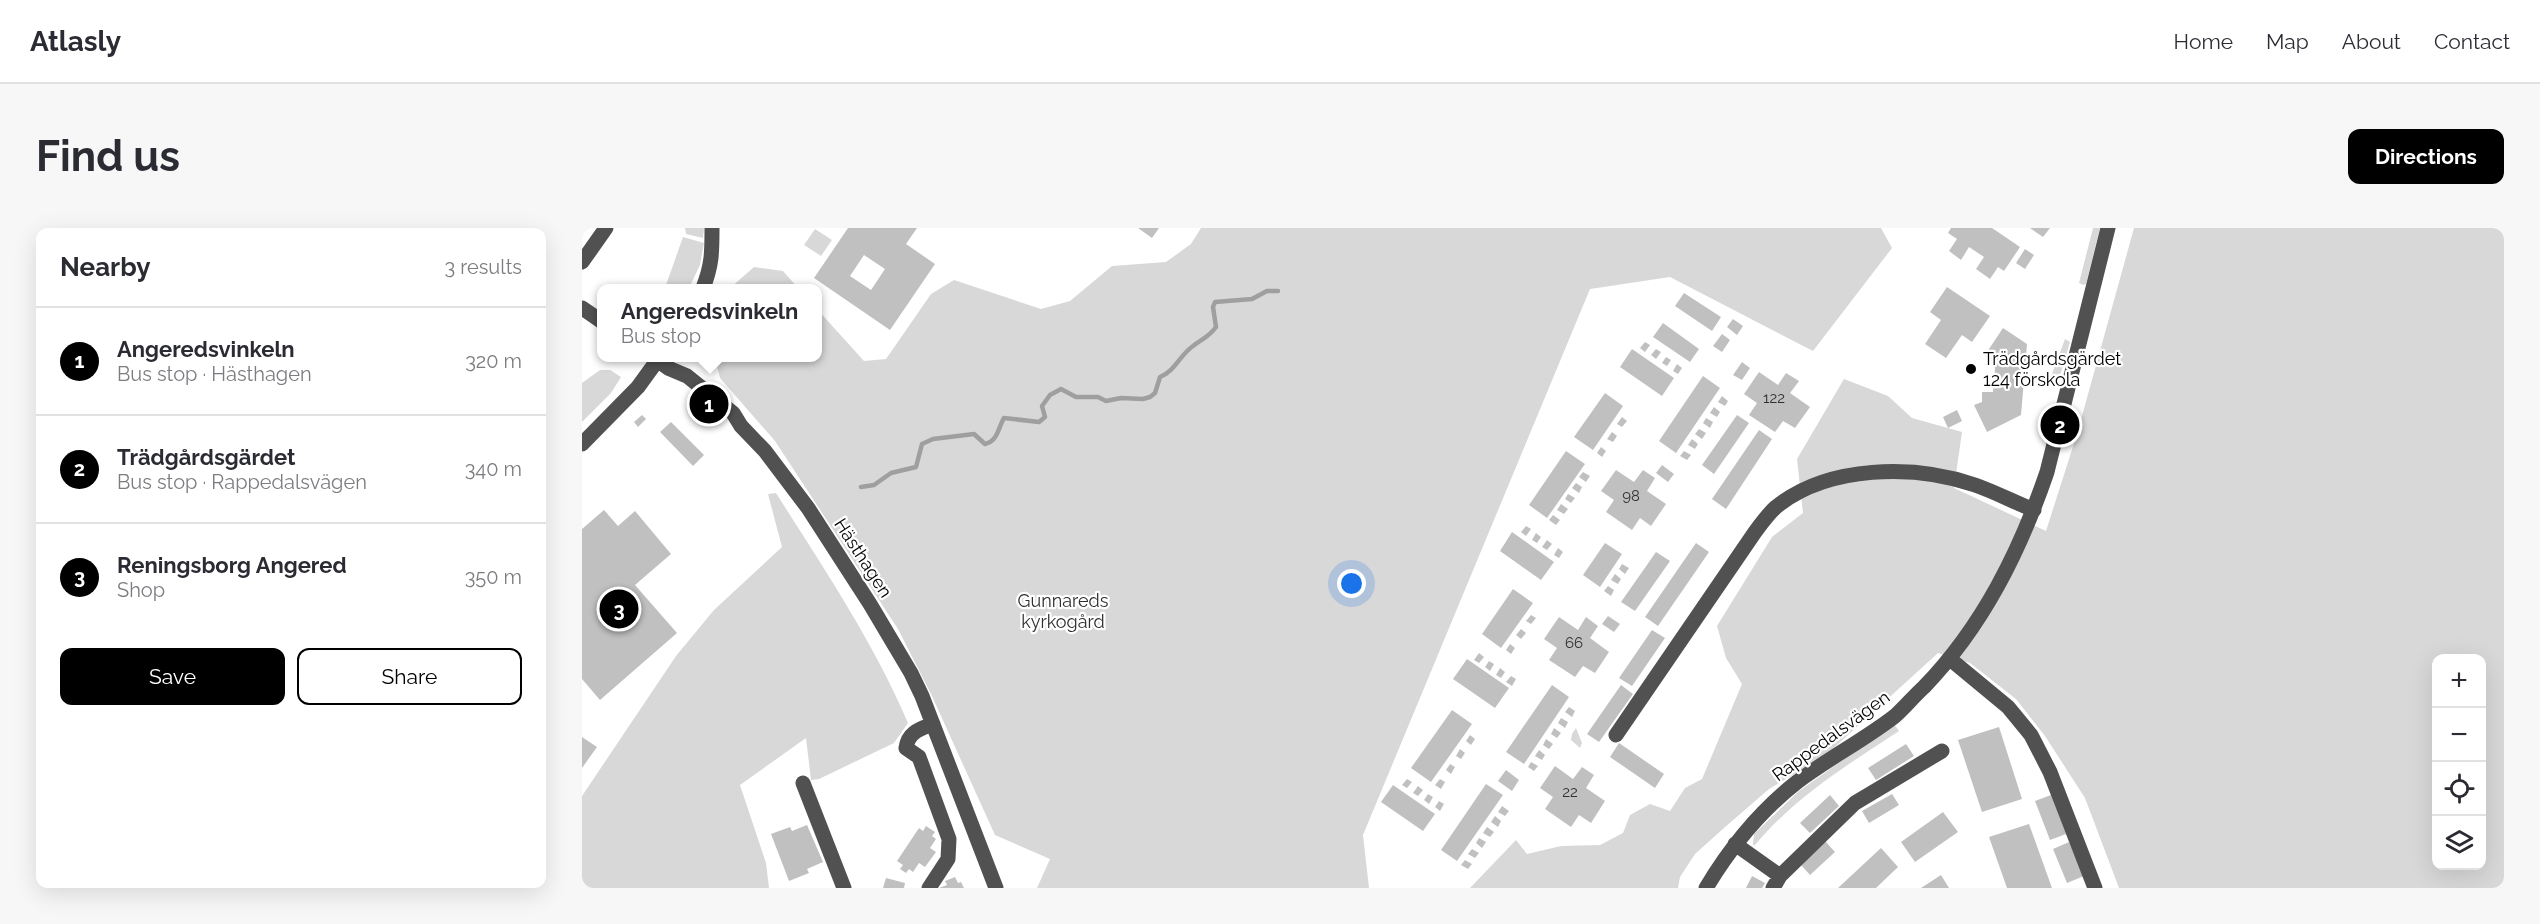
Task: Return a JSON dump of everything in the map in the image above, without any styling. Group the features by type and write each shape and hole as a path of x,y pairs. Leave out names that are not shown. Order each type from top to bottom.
{"street":[{"path":"582,262 606,228"},
{"path":"705,284 711,268 712,228"},
{"name":"Rappedalsvägen","path":"1706,888 1735,844 1768,807 1798,782 1897,714 1950,659 1971,631 2014,556 2034,510 2060,425 2108,228"},
{"path":"582,308 597,318"},
{"path":"582,444 638,387 658,362"},
{"name":"Hästhagen","path":"660,362 682,384 728,420 741,426 765,451 785,476 870,604 911,673 996,888"},
{"path":"1616,735 1755,532 1774,508 1792,496 1860,473 1915,473 1974,485 2034,510"},
{"path":"1950,659 2008,707 2031,735 2050,772 2095,888"},
{"path":"929,888 948,859 949,839 919,758 906,748 907,741 913,733 933,724"},
{"path":"1735,844 1777,882 1855,803 1942,751"},
{"path":"803,783 844,888"}],"green space":[{"path":"685,228 704,228 703,238 686,234"},
{"name":"Gunnareds kyrkogård","path":"1201,228 1881,228 1892,248 1813,351 1670,277 1590,289 1363,835 1369,888 1037,888 1050,859 995,835 931,694 898,629 775,441 720,378 716,362 822,362 822,315 864,361 886,359 931,294 954,280 1041,309 1070,301 1112,266 1166,262 1191,244"},
{"path":"2093,228 2100,228 2086,284 2083,285 2079,283"},
{"path":"2134,228 2504,228 2504,888 2119,888 2085,798 2045,736 2016,699 1970,663 1938,653 1826,755 1769,789 1695,854 1680,877 1678,888 1470,888 1516,840 1527,854 1561,846 1600,845 1623,833 1630,815 1650,804 1670,811 1685,788 1702,779 1742,684 1726,658 1717,626 1772,537 1803,513 1797,459 1844,379 1888,396 1912,418 1962,432 1954,488 2046,531 2077,434"},
{"path":"815,229 832,240 821,256 804,245"},
{"path":"683,237 704,243 700,265 691,284 666,284"},
{"path":"754,267 783,271 794,284 735,284"},
{"path":"2065,339 2070,342 2057,386 2049,382"},
{"path":"600,370 610,370 621,377 611,393 582,422 582,383"},
{"path":"776,493 864,634 908,723 894,743 819,779 811,780 806,738 740,785 766,863 769,888 582,888 582,796 676,656 714,610 782,547 768,494"},
{"path":"1894,724 1899,731 1841,769 1804,797 1754,846 1754,834 1799,791"},
{"path":"1576,728 1582,743 1580,748 1571,740"}],"building":[{"path":"848,228 917,228 906,244 935,264 890,330 814,278","holes":["864,255 885,269 871,290 850,276"]},
{"path":"1138,228 1159,228 1152,238"},
{"path":"1951,228 1992,228 2020,247 2004,271 1998,267 1990,279 1976,269 1984,257 1969,247 1961,260 1949,251 1957,239 1948,233"},
{"path":"2030,228 2050,228 2043,237"},
{"path":"2025,249 2034,255 2025,269 2016,263"},
{"path":"1947,287 1990,316 1972,342 1962,335 1946,358 1925,344 1941,320 1930,312"},
{"path":"1684,293 1721,317 1712,331 1675,306"},
{"path":"1733,319 1743,326 1737,335 1727,327"},
{"path":"1663,323 1699,349 1690,362 1653,337"},
{"path":"2003,328 2027,344 2021,415 1987,432 1974,405 1982,402 1982,392 1993,392 1995,368 1985,355"},
{"path":"1722,334 1730,340 1722,352 1713,346"},
{"path":"1645,342 1650,345 1645,352 1640,348"},
{"path":"1632,349 1674,378 1662,396 1620,367"},
{"path":"1656,349 1661,352 1656,359 1651,355"},
{"path":"1666,357 1671,360 1667,366 1662,363"},
{"path":"1742,362 1750,368 1742,380 1733,375"},
{"path":"1677,364 1682,368 1678,374 1673,371"},
{"path":"1759,372 1778,385 1786,373 1799,381 1790,393 1810,407 1795,428 1783,421 1775,432 1749,415 1757,403 1744,394"},
{"path":"1703,376 1720,388 1676,453 1659,441"},
{"path":"1605,393 1623,406 1593,450 1574,437"},
{"path":"1722,396 1728,401 1725,406 1718,402"},
{"path":"1714,407 1720,412 1717,417 1710,413"},
{"path":"1957,410 1962,421 1948,428 1943,417"},
{"path":"642,415 646,419 638,427 634,422"},
{"path":"1737,415 1749,423 1714,474 1702,465"},
{"path":"1622,417 1627,421 1622,427 1617,424"},
{"path":"1706,418 1713,422 1710,428 1703,423"},
{"path":"671,422 704,455 693,466 660,432"},
{"path":"1699,429 1706,433 1702,439 1695,434"},
{"path":"1759,430 1772,439 1726,509 1712,499"},
{"path":"1612,432 1617,436 1613,442 1607,439"},
{"path":"1692,439 1698,444 1695,449 1688,445"},
{"path":"1601,447 1606,451 1602,457 1597,453"},
{"path":"1566,451 1585,464 1547,518 1529,505"},
{"path":"1684,451 1691,455 1687,460 1680,456"},
{"path":"1662,465 1674,474 1668,482 1656,473"},
{"path":"1616,470 1634,482 1643,470 1655,478 1647,491 1666,504 1651,526 1640,518 1632,530 1606,512 1614,500 1601,491"},
{"path":"1583,472 1590,476 1586,482 1579,477"},
{"path":"1576,483 1582,487 1579,493 1572,488"},
{"path":"1568,494 1575,498 1571,503 1565,499"},
{"path":"1561,504 1568,509 1564,514 1557,510"},
{"path":"604,510 618,526 635,511 671,554 635,585 677,633 600,700 582,679 582,529"},
{"path":"1553,515 1560,520 1556,525 1549,520"},
{"path":"1526,526 1531,529 1526,536 1521,532"},
{"path":"1512,532 1554,562 1541,580 1500,551"},
{"path":"1536,533 1541,537 1537,543 1532,540"},
{"path":"1547,540 1552,544 1547,550 1542,547"},
{"path":"1605,543 1622,554 1600,587 1583,575"},
{"path":"1696,543 1709,552 1658,626 1645,617"},
{"path":"1558,548 1563,552 1559,558 1554,555"},
{"path":"1656,552 1670,561 1635,611 1621,602"},
{"path":"1622,564 1629,568 1625,574 1619,569"},
{"path":"1615,574 1621,579 1618,584 1611,580"},
{"path":"1608,586 1614,590 1611,596 1604,591"},
{"path":"1513,589 1533,603 1501,648 1482,634"},
{"path":"1531,615 1536,618 1531,624 1526,621"},
{"path":"1608,616 1620,624 1614,632 1602,624"},
{"path":"1559,617 1578,630 1586,617 1598,626 1590,638 1609,652 1595,673 1583,666 1575,677 1549,660 1557,648 1544,639"},
{"path":"1521,629 1526,633 1521,639 1516,635"},
{"path":"1652,630 1665,638 1632,686 1619,678"},
{"path":"1510,644 1515,648 1511,654 1506,650"},
{"path":"1479,653 1484,657 1479,663 1474,660"},
{"path":"1467,659 1509,688 1495,708 1453,679"},
{"path":"1489,661 1494,664 1490,671 1485,667"},
{"path":"1500,668 1505,672 1501,678 1496,675"},
{"path":"1511,676 1516,679 1512,686 1506,682"},
{"path":"1552,685 1569,697 1524,764 1506,752"},
{"path":"1621,685 1633,694 1599,742 1587,734"},
{"path":"1569,707 1575,711 1572,717 1565,712"},
{"path":"1452,710 1472,724 1431,782 1411,768"},
{"path":"1561,718 1568,722 1565,728 1558,723"},
{"path":"1999,727 2022,799 1982,812 1958,740"},
{"path":"1554,728 1561,733 1557,738 1551,734"},
{"path":"1470,735 1475,739 1471,745 1466,741"},
{"path":"582,737 597,747 582,768"},
{"path":"1546,739 1553,744 1549,749 1543,745"},
{"path":"1619,743 1664,774 1655,788 1610,757"},
{"path":"1906,744 1914,756 1876,780 1868,768"},
{"path":"1460,749 1465,753 1461,759 1456,756"},
{"path":"1539,750 1545,755 1542,760 1535,756"},
{"path":"1531,762 1538,766 1534,771 1528,767"},
{"path":"1450,764 1455,767 1451,774 1446,770"},
{"path":"1555,766 1573,779 1582,767 1594,775 1586,788 1605,801 1591,823 1579,815 1571,827 1545,809 1553,797 1540,788"},
{"path":"1506,770 1519,780 1512,791 1498,781"},
{"path":"1407,779 1412,782 1407,788 1402,785"},
{"path":"1440,779 1445,782 1441,789 1435,785"},
{"path":"1486,784 1503,795 1457,861 1441,850"},
{"path":"1393,785 1435,814 1423,831 1381,802"},
{"path":"1418,786 1423,790 1418,796 1413,793"},
{"path":"1428,794 1433,797 1429,804 1424,800"},
{"path":"1892,794 1899,805 1869,823 1862,811"},
{"path":"1830,795 1839,806 1810,833 1800,823"},
{"path":"2051,795 2066,834 2050,840 2035,801"},
{"path":"1439,801 1444,804 1440,811 1435,807"},
{"path":"1502,806 1509,811 1505,816 1498,812"},
{"path":"1943,812 1958,832 1915,862 1901,842"},
{"path":"1495,816 1501,821 1498,827 1491,822"},
{"path":"2029,824 2052,888 2007,888 1989,837"},
{"path":"807,825 823,862 807,869 809,873 789,881 771,834 790,827 792,831"},
{"path":"926,826 935,832 932,836 936,839 930,848 936,852 925,867 919,863 913,872 909,869 906,873 900,869 903,865 897,861 919,828 923,831"},
{"path":"1487,827 1494,832 1490,837 1483,833"},
{"path":"1479,838 1486,842 1482,848 1476,843"},
{"path":"1825,841 1835,852 1810,875 1801,865"},
{"path":"2069,842 2084,876 2067,883 2053,849"},
{"path":"1881,848 1898,867 1876,888 1838,888"},
{"path":"1472,849 1479,853 1475,858 1468,854"},
{"path":"1465,860 1472,864 1468,869 1461,865"},
{"path":"1941,875 1949,888 1921,888"},
{"path":"1752,876 1765,883 1762,888 1746,888"},
{"path":"955,877 964,888 939,888 947,885 945,881"},
{"path":"886,878 905,883 904,888 883,888"}],"waterway":[{"path":"861,487 874,485 891,473 916,467 922,444 933,439 974,434 985,444 993,440 1004,418 1039,422 1045,417 1042,406 1050,395 1061,389 1076,397 1098,397 1106,401 1150,397 1155,393 1160,377 1170,371 1188,350 1208,336 1216,327 1213,307 1215,302 1252,299 1267,291 1278,291"}],"place":[{"name":"Trädgårdsgärdet 124 förskola","path":"1971,369"},
{"name":"Angeredsvinkeln","path":"709,404"},
{"name":"Trädgårdsgärdet","path":"2060,425"},
{"name":"Reningsborg Angered","path":"619,609"}]}
